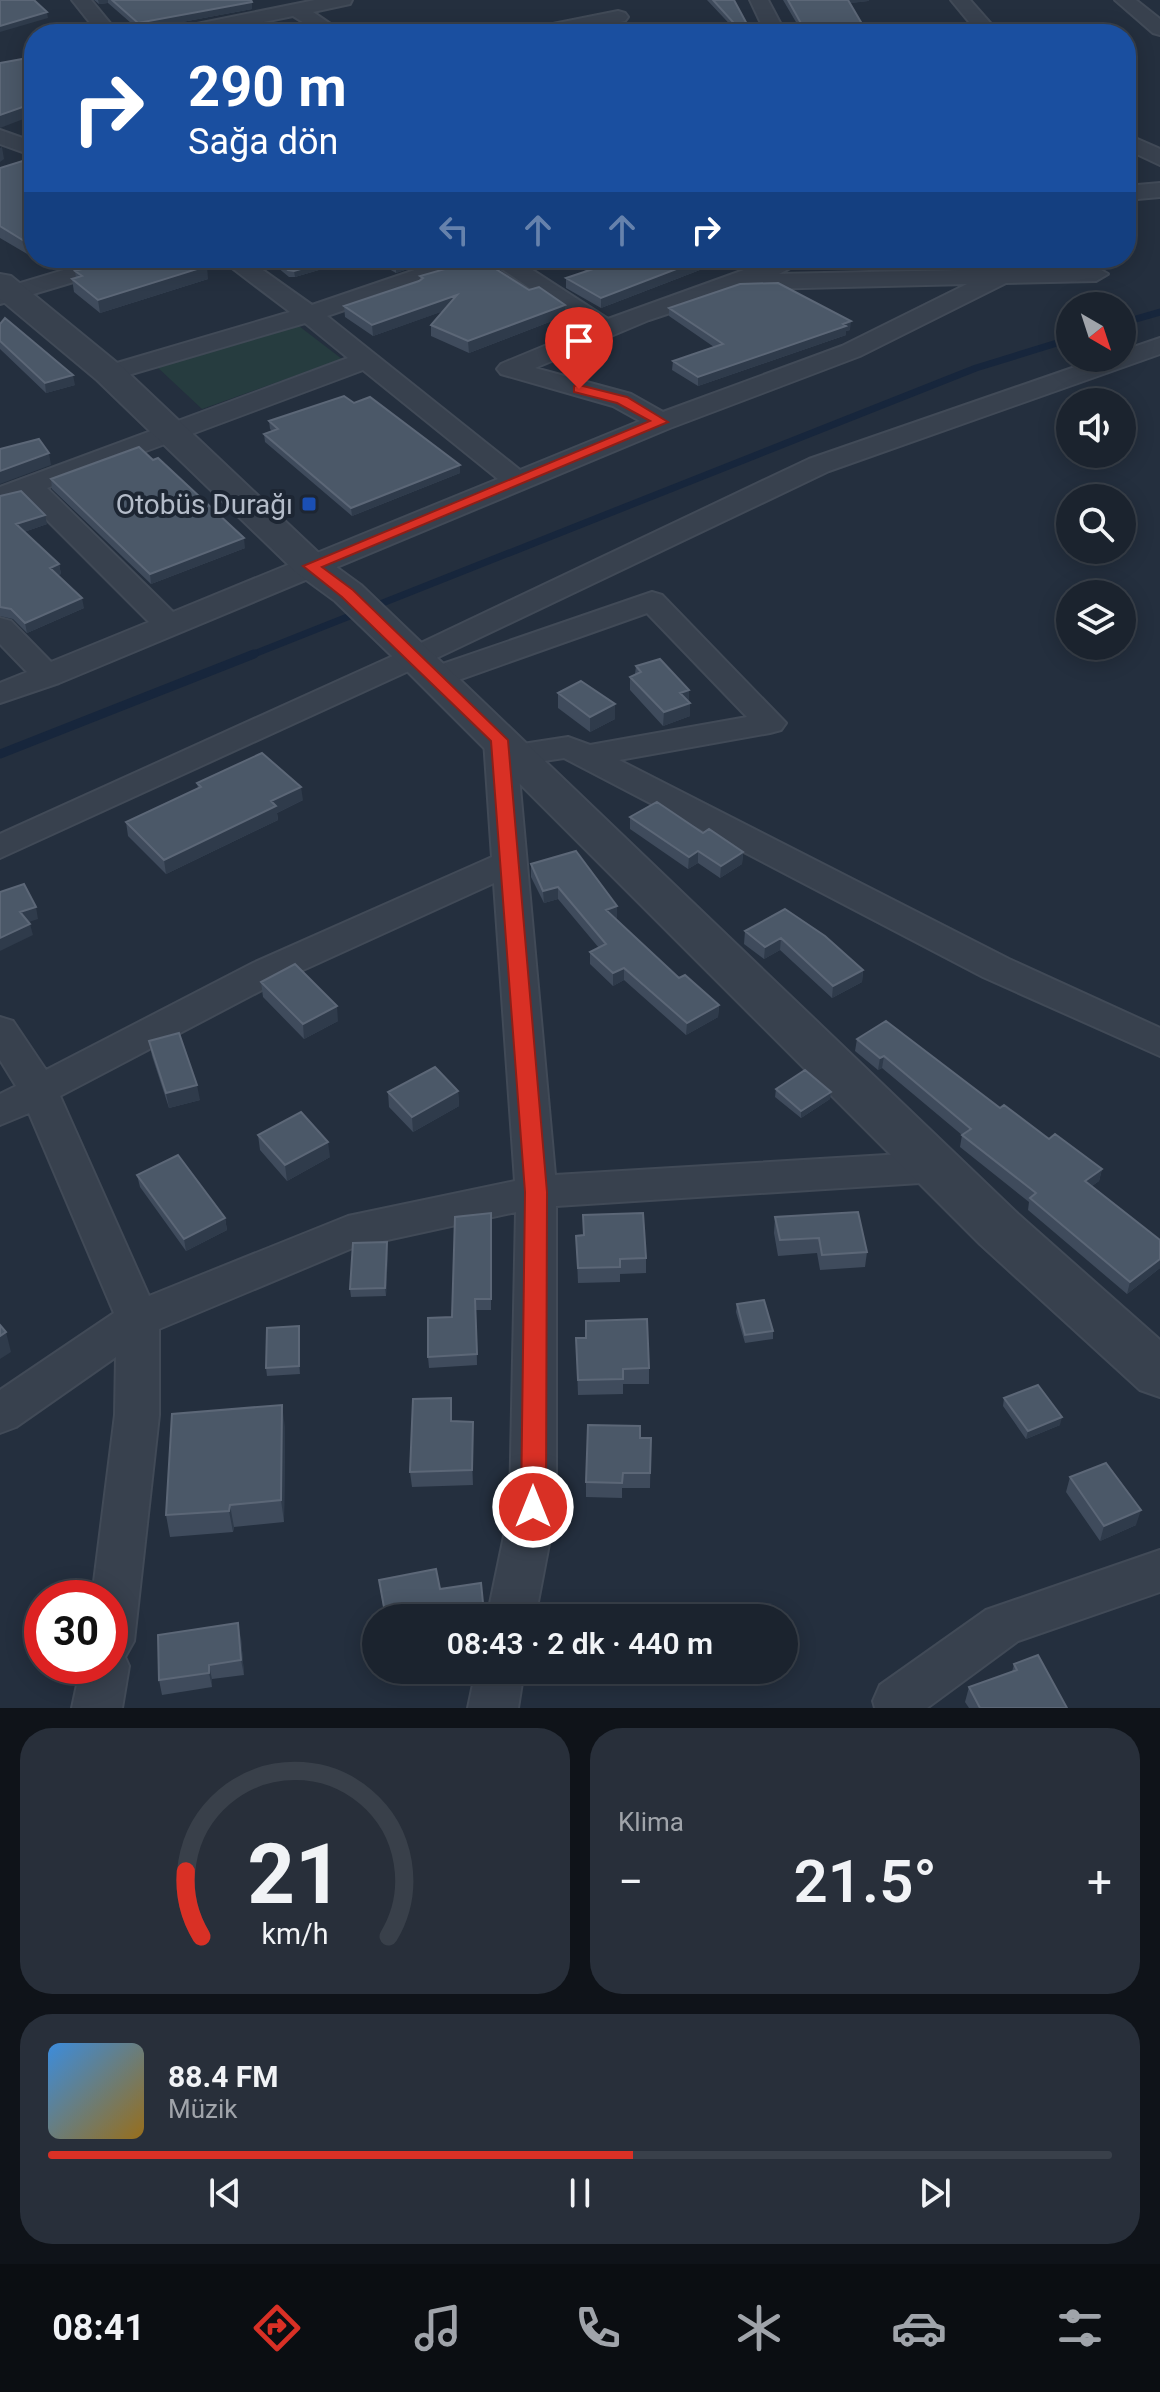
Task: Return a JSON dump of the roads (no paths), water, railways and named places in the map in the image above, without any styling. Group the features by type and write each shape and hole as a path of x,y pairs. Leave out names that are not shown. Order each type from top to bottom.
{"street":[{"path":"81,0 101,24"},
{"path":"266,0 315,24"},
{"path":"228,24 343,0"},
{"path":"604,0 620,24"},
{"path":"759,0 771,24"},
{"path":"960,0 981,24"},
{"path":"1124,0 1160,29"},
{"path":"0,136 24,146"},
{"path":"1136,145 1160,158"},
{"path":"11,167 24,162"},
{"path":"1136,192 1160,190"},
{"path":"5,291 91,268"},
{"path":"245,268 309,314 518,482"},
{"path":"109,373 309,314 444,268"},
{"path":"513,268 608,330"},
{"path":"661,422 622,400 510,369 640,315 774,268"},
{"path":"741,282 1096,274"},
{"path":"0,694 661,422 851,351 1002,276"},
{"path":"5,291 109,373 311,566 348,593 936,1167 1160,1374"},
{"path":"0,847 419,660 819,465 1160,346"},
{"path":"0,496 366,360"},
{"path":"30,487 170,626"},
{"path":"419,660 652,601 770,723 586,756"},
{"path":"0,627 48,676"},
{"path":"508,747 568,747 996,968 1160,1043"},
{"path":"508,747 510,862 536,1192 533,1507 514,1604"},
{"path":"0,1111 266,972 510,862"},
{"path":"0,1030 39,1091 138,1319 137,1415 117,1580"},
{"path":"0,1414 138,1319 348,1232 536,1192 936,1167"},
{"path":"893,1706 1003,1625 1160,1571"},
{"path":"97,1708 102,1684"},
{"path":"493,1708 497,1684"}],"waterway":[{"path":"1136,319 1160,312"},
{"path":"249,656 976,368 1056,343"},
{"path":"0,754 254,654"}],"place":[{"name":"Otobüs Durağı","path":"309,504"}]}
